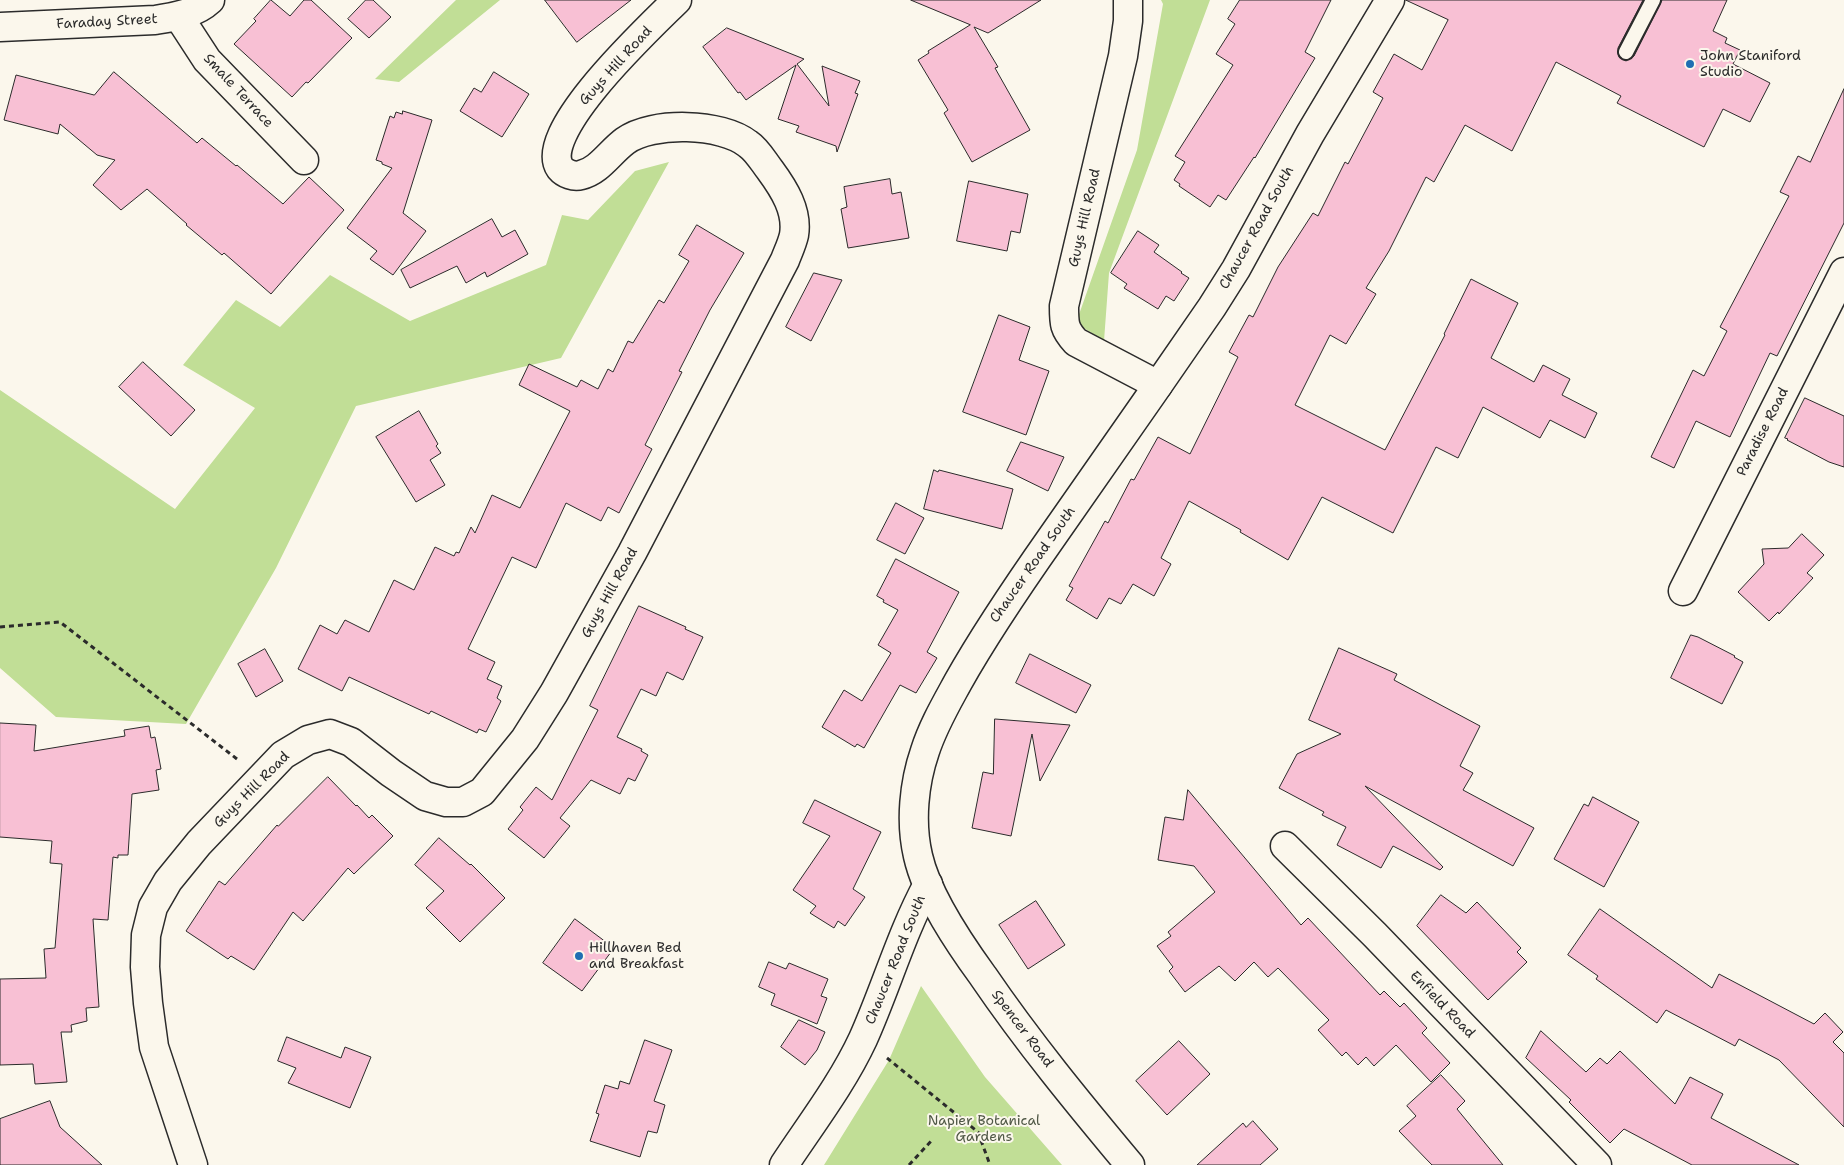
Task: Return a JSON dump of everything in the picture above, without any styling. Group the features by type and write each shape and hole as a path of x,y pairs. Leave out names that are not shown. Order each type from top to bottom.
{"street":[{"name":"Faraday Street","path":"0,27 155,20 179,16 204,6 210,0"},
{"name":"Guys Hill Road","path":"193,1165 154,1047 145,967 146,936 153,907 168,881 199,843 283,755 308,740 330,734 351,742 425,796 446,802 463,802 482,792 525,739 554,693 632,553 785,260 794,236 794,216 789,200 778,181 748,143 721,131 696,127 647,131 626,140 592,171 578,176 568,174 560,168 557,155 559,141 568,121 599,80 677,0"},
{"name":"Guys Hill Road","path":"1128,0 1128,21 1123,56 1064,306 1064,322 1066,332 1076,342 1158,385"},
{"name":"Chaucer Road South","path":"784,1165 845,1075 863,1039 913,912 928,884 918,857 913,826 916,790 925,751 940,714 979,645 1006,604 1212,307 1236,269 1310,134 1390,0"},
{"name":"Smale Terrace","path":"179,16 207,60 304,160"},
{"name":"Paradise Road","path":"1683,591 1844,272"},
{"name":"Enfield Road","path":"1285,846 1381,941 1597,1165"},
{"name":"Spencer Road","path":"928,884 967,954 998,998 1055,1073 1130,1165"}],"lane":[{"path":"1626,52 1653,0"}],"path":[{"path":"0,627 60,622 261,778"},
{"path":"863,1039 978,1132 990,1165"},
{"path":"909,1165 933,1139"}],"green space":[{"path":"456,0 500,0 399,82 375,79"},
{"path":"1161,0 1210,0 1109,273 1104,341 1076,323 1137,150 1163,4"},
{"path":"669,162 561,358 356,406 276,568 186,724 56,717 0,668 0,390 175,509 255,408 183,365 236,300 280,327 330,275 410,321 546,265 562,215 588,220 635,171"},
{"name":"Napier Botanical Gardens","path":"921,986 985,1077 1062,1165 824,1165 889,1060"}],"building":[{"path":"271,0 290,16 304,0 311,0 352,38 292,97 234,44 256,21 254,19"},
{"path":"366,0 373,0 391,17 369,38 348,19"},
{"path":"545,0 631,0 577,42"},
{"path":"911,0 1041,0 988,33 974,27 998,67 995,68 1030,130 972,162 944,113 948,110 918,60 929,53 928,51 970,25"},
{"path":"1240,0 1331,0 1305,52 1315,58 1255,158 1226,200 1218,195 1210,207 1179,186 1180,184 1174,180 1185,162 1175,156 1233,65 1216,54 1235,24 1228,19"},
{"path":"1406,0 1643,0 1618,48 1619,57 1626,61 1634,56 1662,0 1727,0 1713,31 1727,38 1725,43 1740,50 1733,64 1770,83 1750,122 1723,109 1704,147 1617,103 1621,96 1556,62 1512,151 1465,125 1434,182 1426,177 1389,251 1366,288 1376,294 1346,344 1330,335 1295,405 1385,450 1445,335 1471,279 1518,303 1491,358 1534,382 1543,365 1570,379 1562,395 1597,413 1585,438 1550,420 1540,438 1483,407 1458,458 1436,447 1393,533 1322,497 1288,560 1240,532 1241,530 1189,501 1161,558 1171,564 1154,596 1133,584 1121,604 1109,598 1097,619 1066,600 1073,588 1069,586 1105,521 1108,523 1131,479 1134,480 1158,437 1190,454 1238,357 1229,352 1249,315 1253,317 1278,267 1313,213 1318,216 1345,162 1348,164 1383,98 1373,92 1394,54 1422,70 1448,20"},
{"path":"727,28 804,59 797,64 829,106 822,66 860,81 855,93 858,94 837,152 836,146 796,132 799,126 778,119 796,65 746,100 740,92 738,93 703,47"},
{"path":"114,72 197,143 202,138 283,204 309,177 344,210 271,294 224,253 222,255 186,225 147,189 121,210 93,185 115,160 97,155 60,124 58,134 4,120 16,75 94,95"},
{"path":"494,72 529,94 502,137 460,111 474,88 481,92"},
{"path":"1844,89 1844,223 1777,356 1770,353 1730,437 1696,421 1674,468 1651,457 1693,370 1704,376 1727,331 1720,327 1789,196 1780,192 1798,156 1810,162"},
{"path":"403,111 432,120 403,213 426,231 393,275 370,259 377,251 347,228 392,168 376,160 390,116 394,118 396,112 402,114"},
{"path":"890,179 892,194 901,192 909,238 848,248 841,209 847,207 844,187"},
{"path":"969,181 1028,194 1020,233 1011,231 1007,251 957,241"},
{"path":"492,219 502,237 515,230 528,254 487,277 485,272 466,283 457,266 410,288 401,270"},
{"path":"697,225 744,253 710,310 679,371 682,372 645,445 652,449 619,513 608,507 601,521 566,503 536,568 512,557 468,649 495,662 487,679 502,686 497,698 501,701 486,732 479,729 477,733 431,711 429,714 349,677 342,691 298,669 320,625 337,634 345,620 369,632 394,580 414,590 435,547 454,556 456,552 459,553 471,527 475,533 492,495 520,508 570,411 519,385 529,364 577,387 581,380 598,389 608,369 613,372 628,341 633,343 659,300 664,303 689,261 679,255"},
{"path":"1138,231 1159,245 1154,252 1189,278 1174,301 1166,296 1158,309 1124,288 1127,284 1111,273"},
{"path":"814,273 842,280 811,341 786,327"},
{"path":"999,315 1030,327 1019,360 1049,371 1026,435 963,412"},
{"path":"143,362 195,410 171,436 119,387"},
{"path":"1805,398 1844,416 1844,467 1829,462 1785,438"},
{"path":"419,411 438,444 436,446 441,453 430,460 445,485 416,502 376,437"},
{"path":"1021,442 1064,457 1048,491 1007,471"},
{"path":"934,470 1013,489 1002,529 924,509"},
{"path":"896,503 924,518 905,554 877,540"},
{"path":"1802,534 1824,555 1807,573 1813,578 1779,614 1778,612 1769,621 1738,592 1764,564 1762,549 1788,548"},
{"path":"896,559 959,592 927,652 937,658 916,693 900,685 864,748 857,744 855,747 822,727 844,690 862,701 891,653 878,645 898,610 883,602 884,600 877,596"},
{"path":"639,606 686,627 685,629 703,637 683,680 667,672 656,696 641,689 617,737 642,749 641,751 648,755 635,781 628,778 620,794 591,780 560,818 570,826 544,858 508,829 523,810 520,807 536,787 552,800 598,710 590,706"},
{"path":"1691,635 1735,656 1743,662 1722,704 1671,678"},
{"path":"1339,648 1397,674 1394,680 1480,726 1460,766 1473,773 1463,790 1534,828 1513,866 1365,786 1443,867 1440,870 1393,846 1381,868 1337,845 1346,827 1322,815 1324,812 1279,788 1297,754 1341,734 1309,720"},
{"path":"265,649 283,681 256,697 238,664"},
{"path":"1030,654 1091,685 1076,713 1016,683"},
{"path":"995,719 1070,725 1040,781 1032,734 1011,836 972,828 983,772 993,774"},
{"path":"0,723 36,725 34,751 125,736 124,730 149,726 151,738 155,737 161,769 156,770 159,790 132,794 128,855 118,855 118,858 113,857 108,920 93,919 99,1007 86,1008 87,1021 71,1025 72,1032 61,1032 67,1082 35,1084 33,1064 0,1065 0,979 46,978 44,949 55,948 62,864 50,863 52,841 0,837"},
{"path":"328,777 369,818 372,815 393,836 354,874 348,868 303,921 293,912 254,970 231,956 228,959 186,931 219,881 225,885 277,825"},
{"path":"1188,790 1301,925 1308,918 1380,995 1384,991 1400,1007 1404,1003 1427,1028 1422,1033 1450,1063 1431,1082 1396,1045 1374,1066 1366,1057 1358,1065 1346,1052 1342,1056 1318,1030 1329,1020 1278,968 1268,977 1254,962 1235,981 1219,966 1185,992 1169,971 1173,967 1157,946 1171,936 1168,932 1215,892 1194,866 1158,860 1165,817 1183,820"},
{"path":"1593,797 1639,822 1604,887 1554,859 1584,804 1588,806"},
{"path":"815,800 881,832 853,889 865,897 845,926 838,921 834,928 810,913 816,906 793,890 830,836 803,823"},
{"path":"439,838 471,864 505,898 460,942 426,908 444,891 415,865"},
{"path":"1441,895 1466,913 1477,902 1521,948 1517,952 1527,962 1488,1000 1417,926"},
{"path":"1036,901 1065,945 1028,969 999,925"},
{"path":"1600,909 1712,988 1719,974 1814,1024 1825,1013 1843,1032 1833,1042 1844,1053 1844,1127 1779,1060 1739,1039 1735,1046 1666,1010 1657,1023 1596,979 1598,976 1568,955"},
{"name":"Hillhaven Bed and Breakfast","path":"575,919 614,948 582,991 543,963"},
{"path":"769,962 786,969 789,963 828,979 821,996 827,998 817,1024 771,1005 775,994 759,987"},
{"path":"799,1020 825,1032 817,1050 805,1065 781,1047"},
{"path":"1541,1031 1586,1072 1600,1058 1607,1064 1620,1051 1675,1104 1690,1077 1723,1094 1711,1118 1799,1165 1692,1165 1624,1129 1610,1143 1569,1102 1571,1100 1526,1058"},
{"path":"287,1037 341,1058 345,1047 371,1057 350,1108 288,1083 296,1068 278,1061"},
{"path":"645,1040 672,1050 654,1101 665,1105 657,1133 648,1131 640,1157 590,1141 599,1114 596,1113 605,1085 618,1089 620,1081 629,1084"},
{"path":"1179,1041 1210,1074 1167,1115 1136,1081"},
{"path":"1441,1075 1465,1101 1457,1109 1503,1165 1432,1165 1399,1131 1416,1116 1407,1106"},
{"path":"50,1101 60,1127 102,1165 0,1165 0,1119"},
{"path":"1253,1121 1278,1149 1260,1165 1197,1165 1243,1123 1246,1127"}],"place":[{"name":"John Staniford Studio","path":"1690,64"},
{"name":"Hillhaven Bed and Breakfast","path":"579,956"}]}
